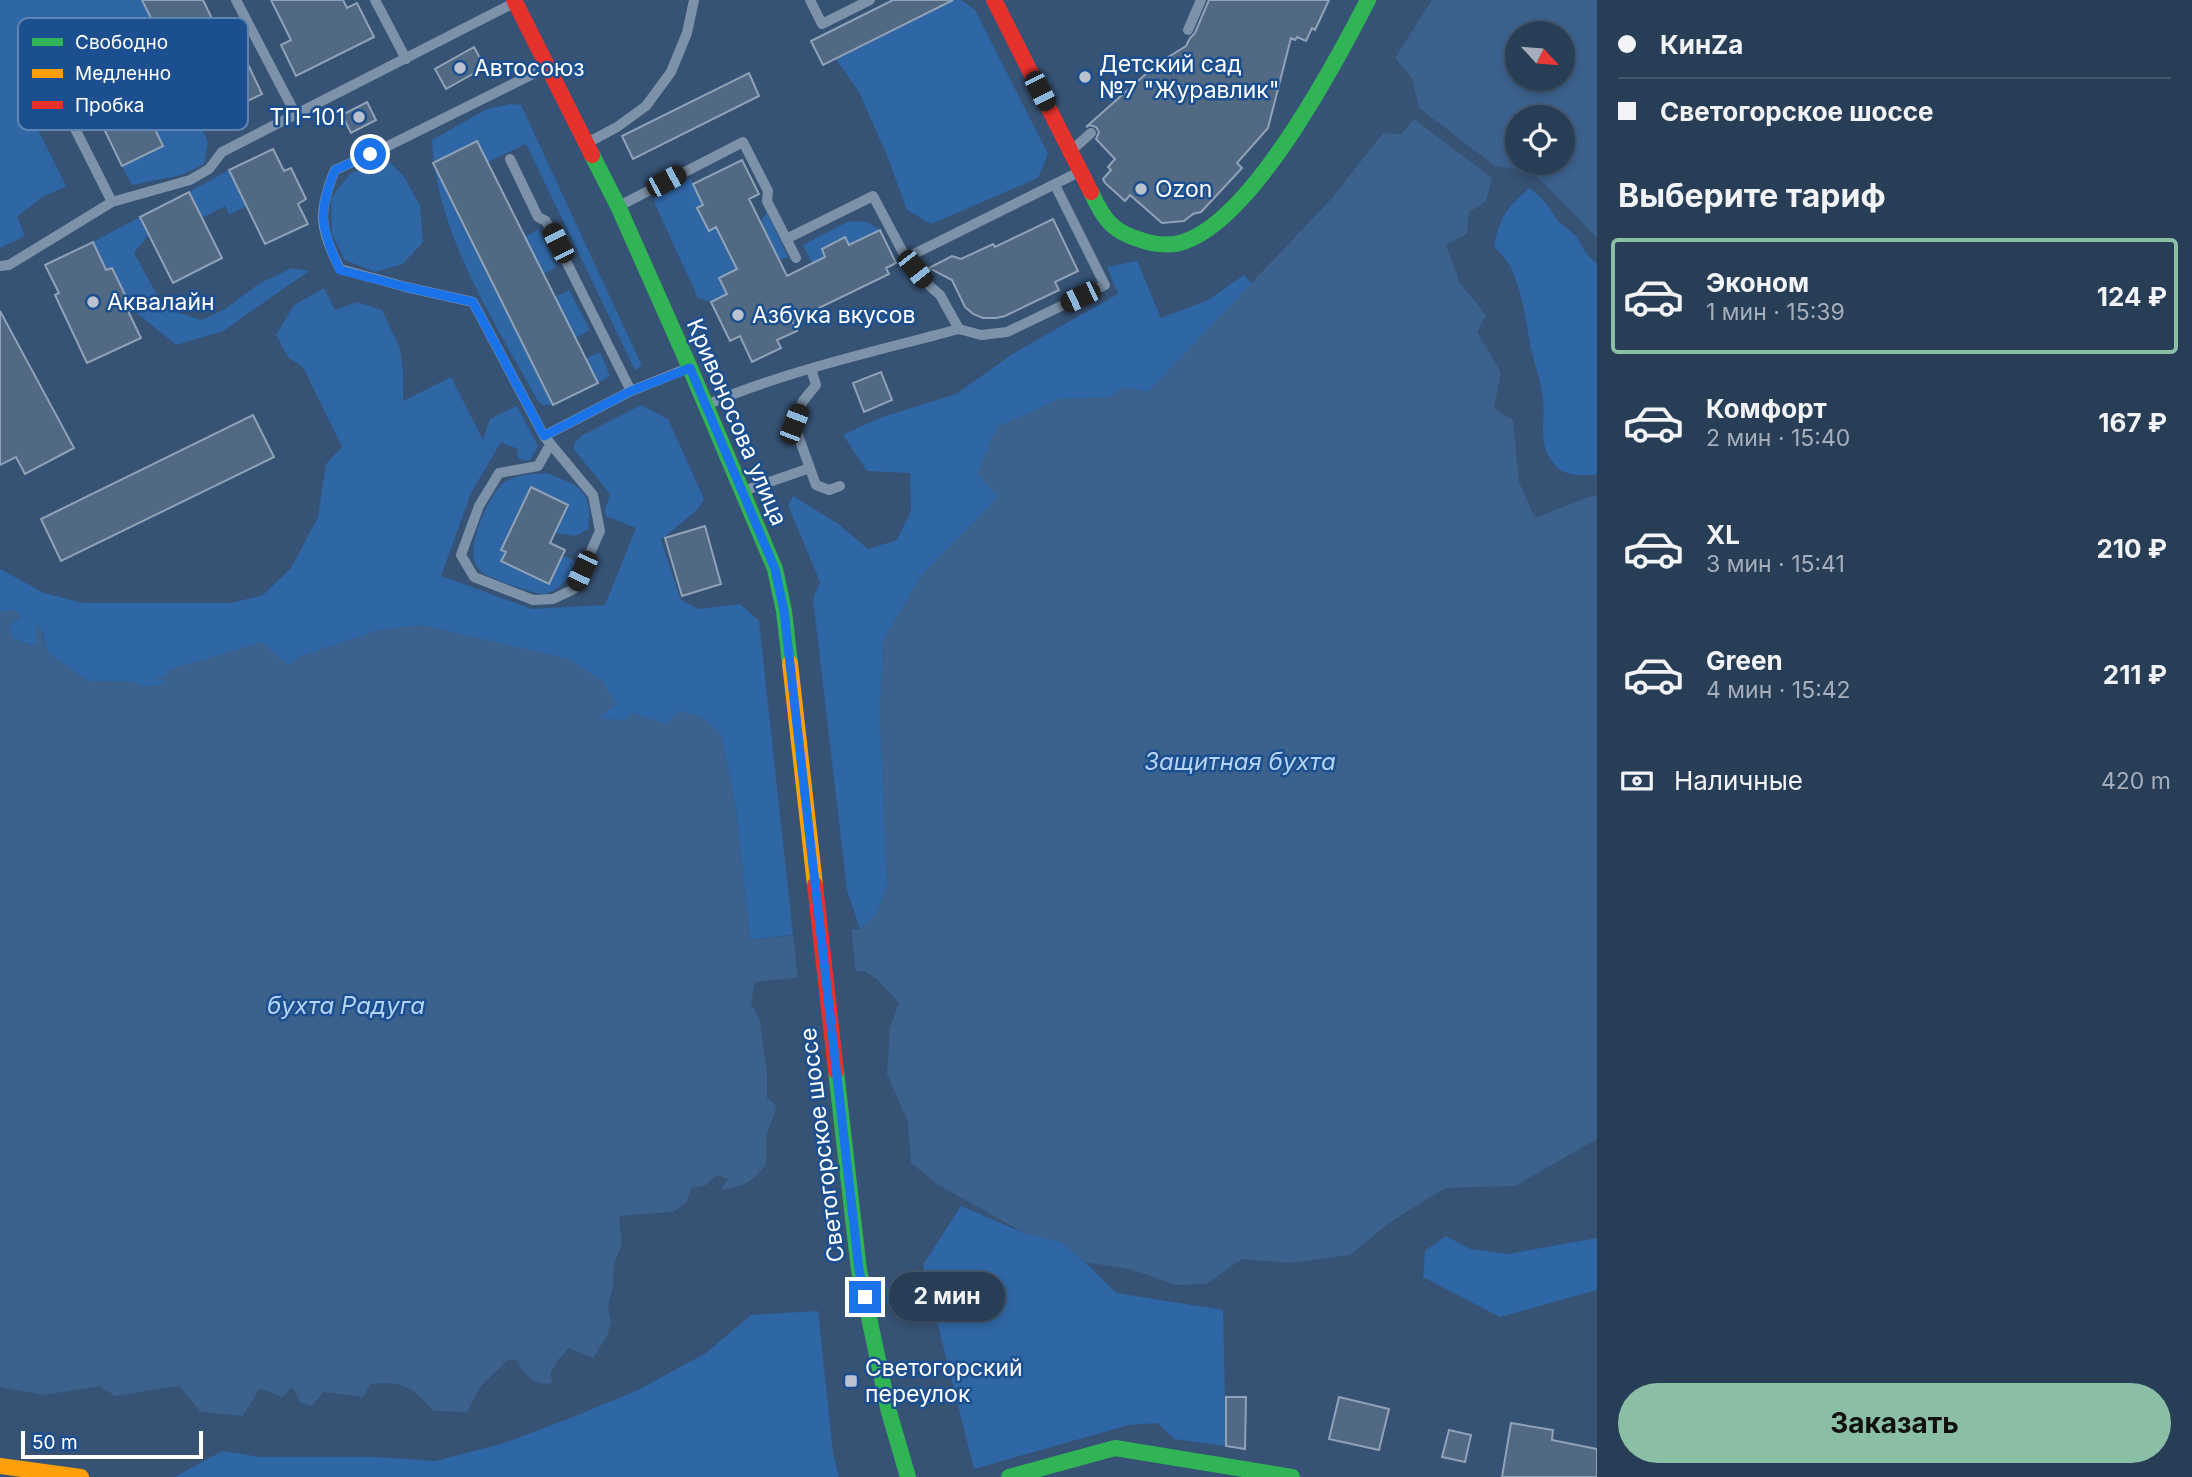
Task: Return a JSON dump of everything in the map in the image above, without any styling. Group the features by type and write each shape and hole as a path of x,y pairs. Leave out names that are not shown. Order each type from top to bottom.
{"main road":[{"path":"994,0 1104,219 1122,233 1145,243 1175,244 1203,232 1228,214 1282,150 1321,90 1368,0"},
{"name":"Кривоносова улица","path":"515,1 618,206 775,569 784,611 830,1011"},
{"name":"Светогорское шоссе","path":"830,1011 859,1270 889,1412 908,1477"},
{"path":"1009,1477 1115,1448 1292,1477"},
{"path":"0,1466 81,1477"}],"lane":[{"path":"236,0 245,18"},
{"path":"375,0 406,60"},
{"path":"586,144 617,127 646,106 671,72 687,33 694,0"},
{"path":"810,0 822,24 869,0"},
{"path":"1188,30 1201,0"},
{"path":"0,266 9,265 112,202 190,180 209,169 222,152 406,60 515,1"},
{"path":"248,23 296,116"},
{"path":"547,66 335,170 324,194 323,227 340,270 473,302 547,440 593,495 600,531 574,589 553,599 533,600 474,577 461,555 479,506 499,472 538,466 547,440 631,391 690,368"},
{"path":"76,130 112,202"},
{"path":"1071,152 1091,133"},
{"path":"618,206 743,142 768,191 767,201 796,258"},
{"path":"510,159 538,217 546,221 552,232 631,391"},
{"path":"906,258 1081,172"},
{"path":"706,405 811,369 959,329 981,335 1007,332 1105,285 1055,184"},
{"path":"786,239 873,195 906,258 924,281 940,295 959,329"},
{"path":"811,369 817,385 803,401 794,424 816,485 829,490 840,486"},
{"path":"742,492 810,468"}],"shaded area":[{"path":"0,0 142,0 151,18 18,18 18,130 38,130 66,186 41,198 17,217 25,236 0,248"},
{"path":"953,0 961,0 975,10 1048,154 1038,178 931,224 907,210 859,92 836,59"},
{"path":"511,104 521,105 642,366 635,370 526,144 488,162 477,141 435,162 432,140 487,109"},
{"path":"155,130 202,130 208,142 204,164 181,175 132,185 122,166 163,146"},
{"path":"385,158 403,175 420,206 423,242 403,264 375,272 345,260 332,234 331,198 350,174"},
{"path":"435,167 553,405 543,405 538,401 470,276 444,210"},
{"path":"229,170 246,206 229,215 225,206 202,218 189,192"},
{"path":"690,178 703,205 697,208 708,230 716,227 737,269 719,278 727,294 711,302 698,298 655,204 654,197"},
{"path":"1530,188 1546,203 1558,221 1576,236 1588,256 1597,264 1597,474 1570,474 1560,470 1546,450 1542,393 1522,301 1511,268 1494,246 1506,213"},
{"path":"767,212 788,257 779,260 773,247 767,249 760,222"},
{"path":"140,217 149,234 134,253 164,308 201,320 225,309 260,283 292,268 309,271 223,331 176,345 132,309 112,268 106,270 93,242"},
{"path":"847,222 869,223 880,230 849,245 845,237 822,249 826,257 812,263 803,245"},
{"path":"538,229 556,267 543,274 525,237"},
{"path":"1137,261 1161,318 1208,300 1244,275 1252,284 1148,392 1123,387 1110,397 1059,399 998,497 921,576 883,641 880,715 887,885 877,914 860,929 847,890 813,599 820,582 788,505 793,496 837,523 868,549 897,540 911,511 910,473 867,471 843,435 879,418 956,394 1014,353 1118,294 1107,267"},
{"path":"324,288 335,310 357,302 382,310 400,349 403,401 451,377 483,440 490,419 517,406 538,446 530,460 525,461 517,456 518,449 501,442 471,493 441,576 532,609 605,605 636,528 606,516 610,494 573,448 575,442 583,435 641,405 668,419 704,499 697,510 661,540 681,600 699,609 740,604 759,621 793,935 750,940 736,809 721,735 701,717 666,725 633,713 624,721 598,718 616,704 422,625 380,630 299,657 289,666 166,675 156,678 165,681 162,685 142,687 134,682 88,681 48,653 42,631 37,647 12,638 9,629 14,620 20,619 15,610 0,612 0,569 44,593 83,603 231,603 263,595 291,568 318,517 326,464 342,447 303,367 288,357 276,335 294,305"},
{"path":"569,290 590,330 575,338 555,297"},
{"path":"600,352 610,376 598,383 585,359"},
{"path":"547,473 582,491 589,506 589,516 588,529 576,536 555,533 568,505 531,487 501,550 506,552 502,560 549,584 563,556 573,560 576,565 559,586 541,594 483,573 473,557 480,521 499,488 515,477"},
{"path":"961,1206 1024,1233 1061,1242 1116,1293 1223,1310 1226,1446 1174,1439 1158,1423 1129,1425 974,1469 923,1265"},
{"path":"1446,1236 1470,1249 1508,1254 1597,1238 1597,1290 1500,1317 1423,1277 1425,1251"},
{"path":"818,1311 833,1453 839,1477 175,1477 222,1451 260,1457 376,1457 435,1461 501,1444 638,1390 706,1353 751,1315"}],"water":[{"path":"1432,0 1597,0 1597,238 1536,175 1575,175 1575,105 1505,105 1505,167 1495,166 1419,108 1412,78 1395,58"},
{"path":"1414,119 1492,178 1486,201 1469,212 1467,234 1446,245 1460,283 1486,315 1477,332 1501,372 1494,408 1513,420 1519,482 1535,518 1597,496 1597,1139 1515,1186 1445,1188 1389,1223 1350,1255 1290,1263 1242,1259 1206,1284 1176,1285 1133,1270 1085,1262 1061,1242 1024,1233 937,1184 911,1163 908,1122 887,1074 890,1028 899,1003 878,980 864,971 755,982 751,1003 760,1021 767,1073 767,1098 777,1106 766,1137 766,1165 746,1183 728,1189 720,1190 728,1179 717,1175 706,1185 692,1188 686,1203 673,1212 619,1216 622,1244 614,1264 608,1307 611,1322 607,1336 593,1358 569,1348 550,1374 553,1383 535,1381 516,1360 508,1360 480,1387 467,1412 434,1411 407,1387 382,1383 371,1384 363,1397 324,1392 311,1406 301,1403 292,1387 282,1397 260,1388 243,1416 201,1412 179,1386 115,1396 100,1386 44,1395 0,1387 0,612 16,610 20,618 14,620 9,629 12,638 36,647 36,625 40,627 48,653 88,681 134,682 142,687 162,685 164,680 154,678 166,675 169,670 262,642 289,666 299,657 380,630 422,625 569,659 602,681 616,704 599,718 624,721 632,713 666,724 679,711 702,717 721,735 736,809 750,940 860,929 877,914 887,885 880,715 883,641 921,576 998,497 977,473 997,427 1059,399 1110,397 1123,387 1148,392 1333,197 1383,133 1401,134"}],"pier":[{"path":"851,926 856,975 798,981 793,931"}],"building":[{"path":"142,0 203,0 212,18 151,18"},
{"path":"271,0 343,0 347,8 357,3 374,37 296,76 281,45 291,40"},
{"path":"893,0 953,0 823,65 811,41"},
{"path":"1209,0 1329,0 1315,30 1312,28 1306,41 1297,37 1295,40 1291,38 1268,128 1237,163 1242,168 1201,212 1184,221 1162,223 1130,195 1125,201 1105,183 1103,179 1111,170 1108,167 1115,159 1096,139 1099,132 1096,127 1086,127 1157,64 1186,46 1195,33"},
{"name":"Автосоюз","path":"474,47 485,67 446,89 435,69"},
{"path":"248,65 262,94 248,101"},
{"path":"749,73 759,96 633,159 622,136"},
{"name":"ТП-101","path":"367,102 376,120 351,133 342,115"},
{"path":"105,130 155,130 163,146 122,166"},
{"path":"477,141 598,383 553,405 433,163"},
{"path":"273,149 284,171 291,168 306,199 298,204 308,224 265,244 229,170"},
{"path":"742,160 759,194 749,199 787,276 825,257 822,249 845,237 849,245 880,230 896,263 886,268 889,274 792,321 797,331 777,340 781,348 752,362 740,336 730,341 711,302 727,294 719,278 737,269 716,227 709,231 697,208 703,205 693,184"},
{"path":"189,192 222,258 173,283 140,217"},
{"path":"1053,219 1078,271 1055,282 1059,290 1005,316 983,318 973,314 965,307 952,280 929,268 952,256 961,259 993,244 995,247"},
{"name":"Аквалайн","path":"93,242 106,270 112,268 132,309 128,311 141,338 87,363 55,295 59,293 45,265"},
{"path":"0,311 74,448 25,474 16,457 0,465"},
{"path":"881,372 892,400 864,412 853,383"},
{"path":"253,415 274,457 61,561 41,519"},
{"path":"531,487 568,505 550,543 565,550 549,584 501,561 506,552 501,550"},
{"path":"705,526 721,584 682,596 665,538"},
{"path":"1226,1397 1246,1397 1245,1449 1226,1446"},
{"path":"1339,1397 1389,1409 1379,1450 1329,1439"},
{"path":"1511,1423 1553,1430 1552,1440 1597,1449 1597,1477 1502,1477"},
{"path":"1449,1430 1471,1435 1465,1462 1442,1457"}],"traffic: fast":[{"path":"1091,192 1110,224 1133,237 1155,244 1175,244 1203,232 1231,209 1260,177 1287,140 1335,62 1368,0"},
{"path":"592,155 618,206 690,368 775,569 784,611 790,663"},
{"path":"836,1071 859,1270 889,1412 908,1477"},
{"path":"1009,1477 1115,1448 1292,1477"}],"traffic: slow":[{"path":"790,663 815,885"},
{"path":"0,1466 81,1477"}],"traffic: jam":[{"path":"514,0 592,155"},
{"path":"994,0 1091,192"},
{"path":"815,885 836,1071"}],"place":[{"name":"Автосоюз","path":"460,68"},
{"name":"Детский сад №7 \"Журавлик\"","path":"1085,77"},
{"name":"ТП-101","path":"359,117"},
{"name":"Ozon","path":"1141,189"},
{"name":"Аквалайн","path":"93,302"},
{"name":"Азбука вкусов","path":"738,315"},
{"name":"Светогорский переулок","path":"851,1381"}],"route":[{"path":"370,154 335,170 324,194 323,227 340,270 473,302 544,436 631,391 690,368 775,569 784,611 859,1270 865,1297"}],"water label":[{"name":"Защитная бухта","path":"1240,762"},
{"name":"бухта Радуга","path":"346,1006"}]}
